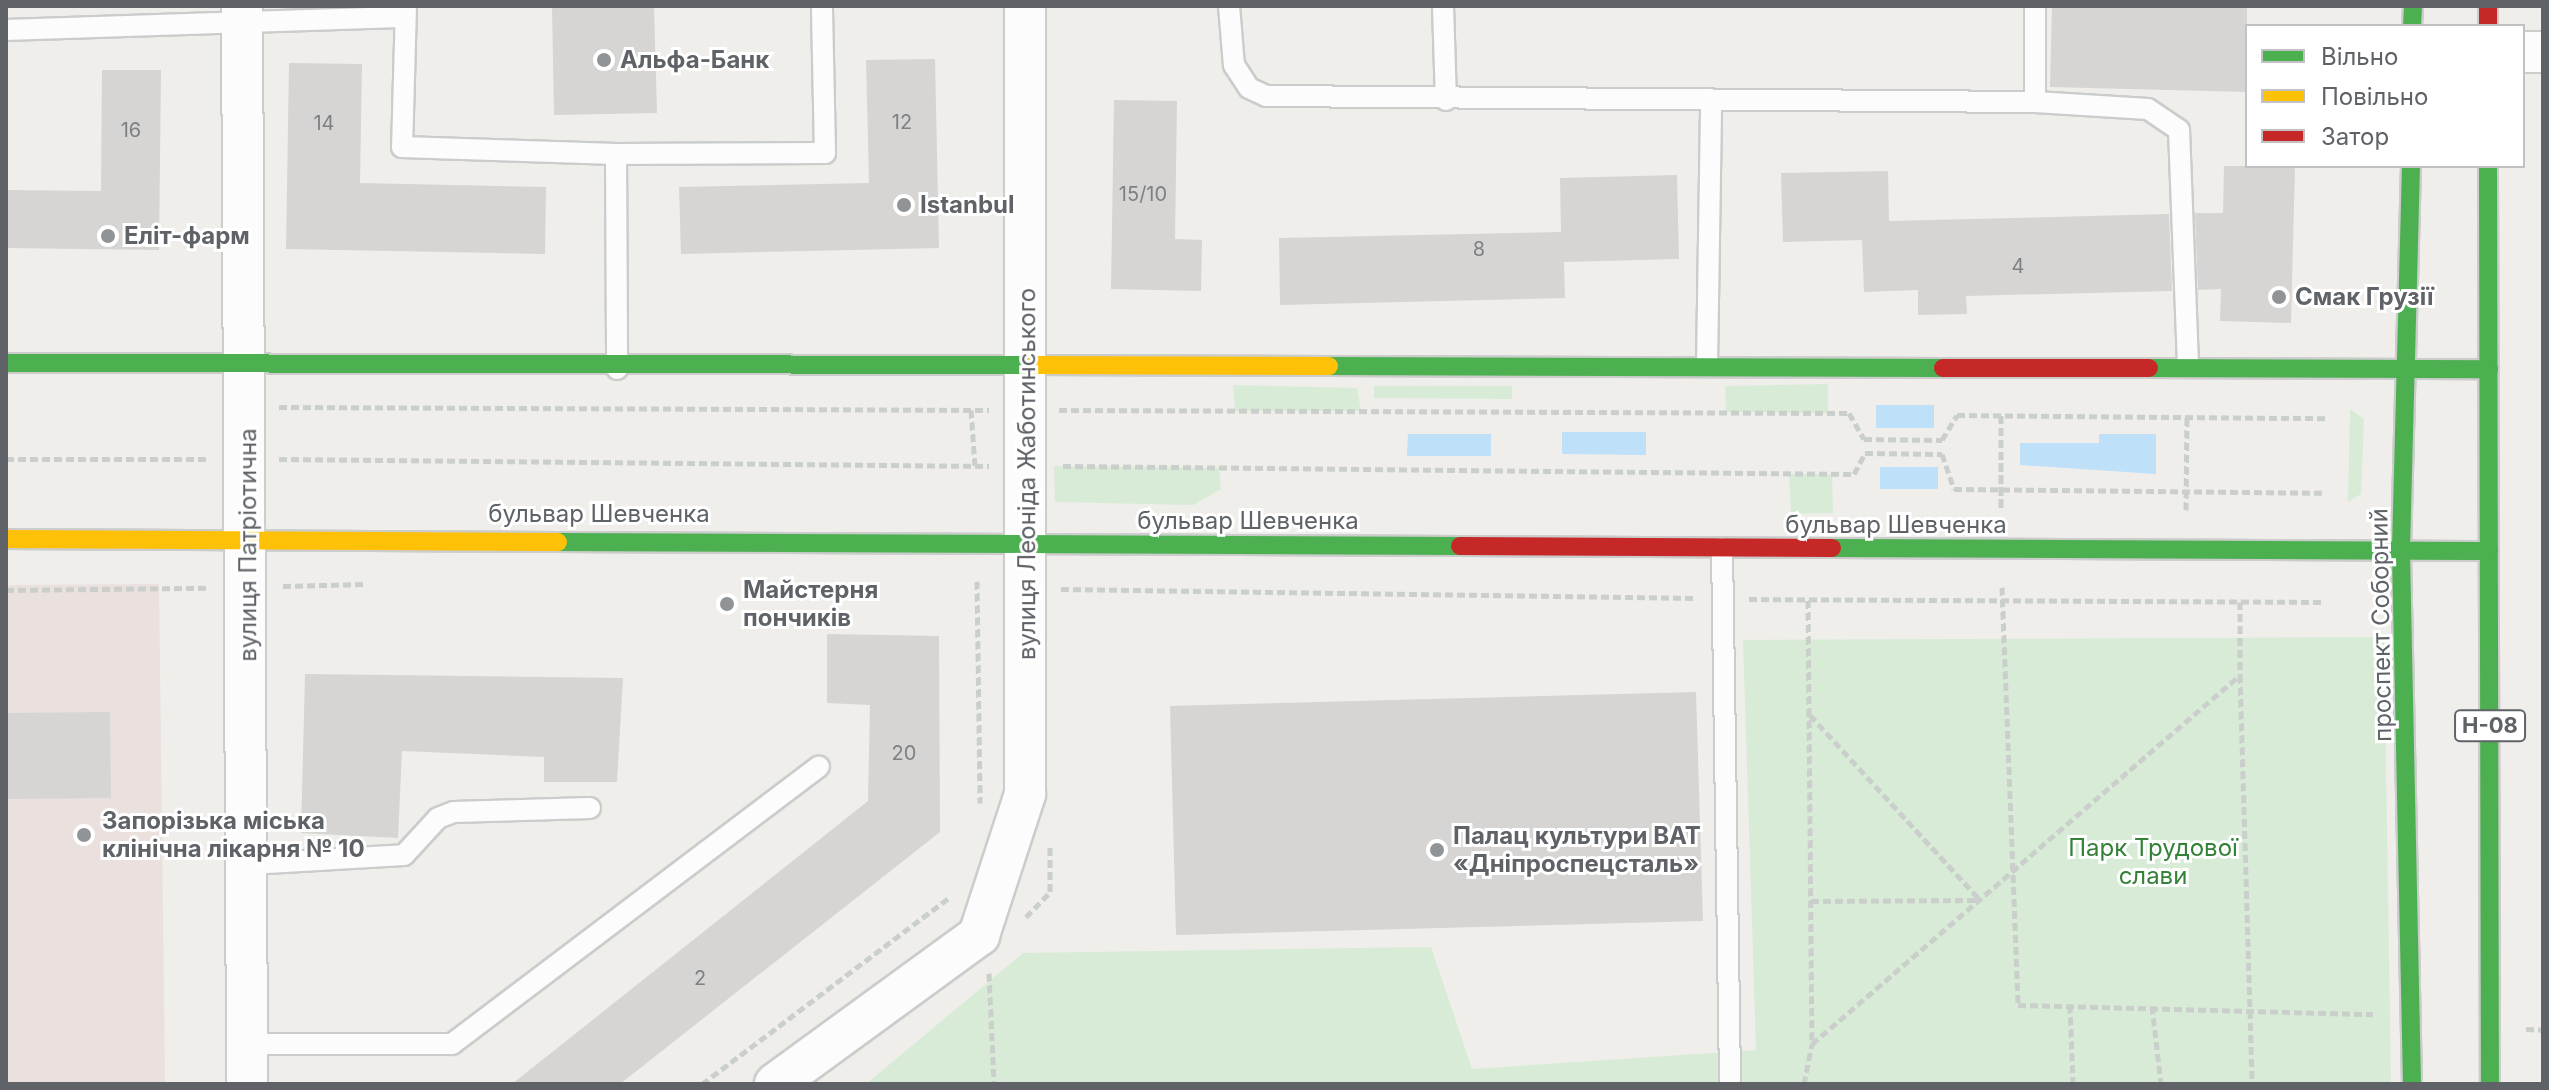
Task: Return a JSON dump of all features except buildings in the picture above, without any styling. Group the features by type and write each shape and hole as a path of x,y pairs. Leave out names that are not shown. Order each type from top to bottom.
{"street":[{"name":"вулиця Леоніда Жаботинського","path":"979,935 1025,794 1029,368 1025,6"},
{"name":"вулиця Патріотична","path":"242,12 250,864 247,1084"},
{"name":"проспект Соборний","path":"2411,168 2409,370 2401,554 2412,1084"},
{"name":"Н-08","path":"2488,168 2490,1084"},
{"path":"6,363 617,369 1707,365 2489,369"},
{"name":"бульвар Шевченка","path":"6,539 248,538 2401,554 2489,551"},
{"path":"775,1084 979,935"}],"lane":[{"path":"6,30 242,12 405,12 402,147 616,154 825,153 822,6"},
{"path":"1229,6 1234,65 1249,88 1266,96 1711,105 2035,102 2148,109 2179,130 2188,367"},
{"path":"1443,6 1446,100"},
{"path":"2035,6 2035,102"},
{"path":"1707,365 1711,105"},
{"path":"616,154 617,369"},
{"path":"1722,548 1730,1084"},
{"path":"248,1044 452,1044 819,766"},
{"path":"250,864 404,855 438,818 454,812 590,808"}],"path":[{"path":"2000,366 2002,601 2018,1005 2250,1007 2411,1019"},
{"path":"2184,602 2188,367"},
{"path":"246,407 1849,413 1864,439 1942,440 1957,415 2326,418"},
{"path":"971,410 975,466"},
{"path":"6,459 248,458 1854,474 1865,453 1942,454 1954,489 2322,493"},
{"path":"977,575 978,816"},
{"path":"6,590 215,588"},
{"path":"1051,589 1808,600 2324,602"},
{"path":"1804,1084 1812,1044 1808,600"},
{"path":"2240,602 2252,1084"},
{"path":"1812,1044 2240,675"},
{"path":"1809,713 1980,900"},
{"path":"1019,925 1050,892 1050,828"},
{"path":"702,1084 960,890"},
{"path":"1811,901 1980,900"},
{"path":"979,935 988,958 994,1084"},
{"path":"2070,1005 2073,1084"},
{"path":"2152,1006 2161,1084"},
{"path":"2491,1029 2543,1030"}],"shaded area":[{"name":"Запорізька міська клінічна лікарня № 10","path":"159,584 165,1084 6,1084 6,585"}],"green space":[{"path":"1828,384 1828,413 1726,412 1725,386"},
{"path":"1233,385 1357,388 1361,411 1235,411"},
{"path":"1374,386 1512,386 1512,399 1374,398"},
{"path":"2350,409 2364,419 2361,494 2348,502"},
{"path":"1054,466 1219,468 1221,489 1193,505 1055,502"},
{"path":"1789,474 1832,474 1833,513 1791,514"},
{"name":"Парк Трудової слави","path":"2384,637 2391,1084 866,1084 1023,953 1431,947 1472,1069 1756,1050 1743,640"}],"water":[{"path":"1876,405 1934,405 1934,428 1876,428"},
{"path":"1562,432 1646,432 1646,455 1562,454"},
{"path":"1408,434 1491,434 1491,456 1407,456"},
{"path":"2099,434 2156,434 2156,474 2020,465 2020,443 2099,443"},
{"path":"1880,467 1938,467 1938,489 1880,489"}],"traffic: fast":[{"path":"2412,24 2413,6"},
{"path":"2411,168 2401,554 2412,1084"},
{"path":"2488,168 2490,1084"},
{"path":"6,363 1035,365"},
{"path":"1329,366 1943,368"},
{"path":"2149,368 2489,369"},
{"path":"558,542 1460,546"},
{"path":"1832,548 2489,551"}],"traffic: slow":[{"path":"1035,365 1329,366"},
{"path":"6,539 558,542"}],"traffic: jam":[{"path":"2488,6 2488,24"},
{"path":"1943,368 2149,368"},
{"path":"1460,546 1832,548"}],"place":[{"name":"Альфа-Банк","path":"604,60"},
{"name":"Istanbul","path":"904,205"},
{"name":"Еліт-фарм","path":"108,236"},
{"name":"Смак Грузії","path":"2279,297"},
{"name":"Майстерня пончиків","path":"727,604"},
{"name":"Запорізька міська клінічна лікарня № 10","path":"84,835"},
{"name":"Палац культури ВАТ «Дніпроспецсталь»","path":"1437,850"}]}
